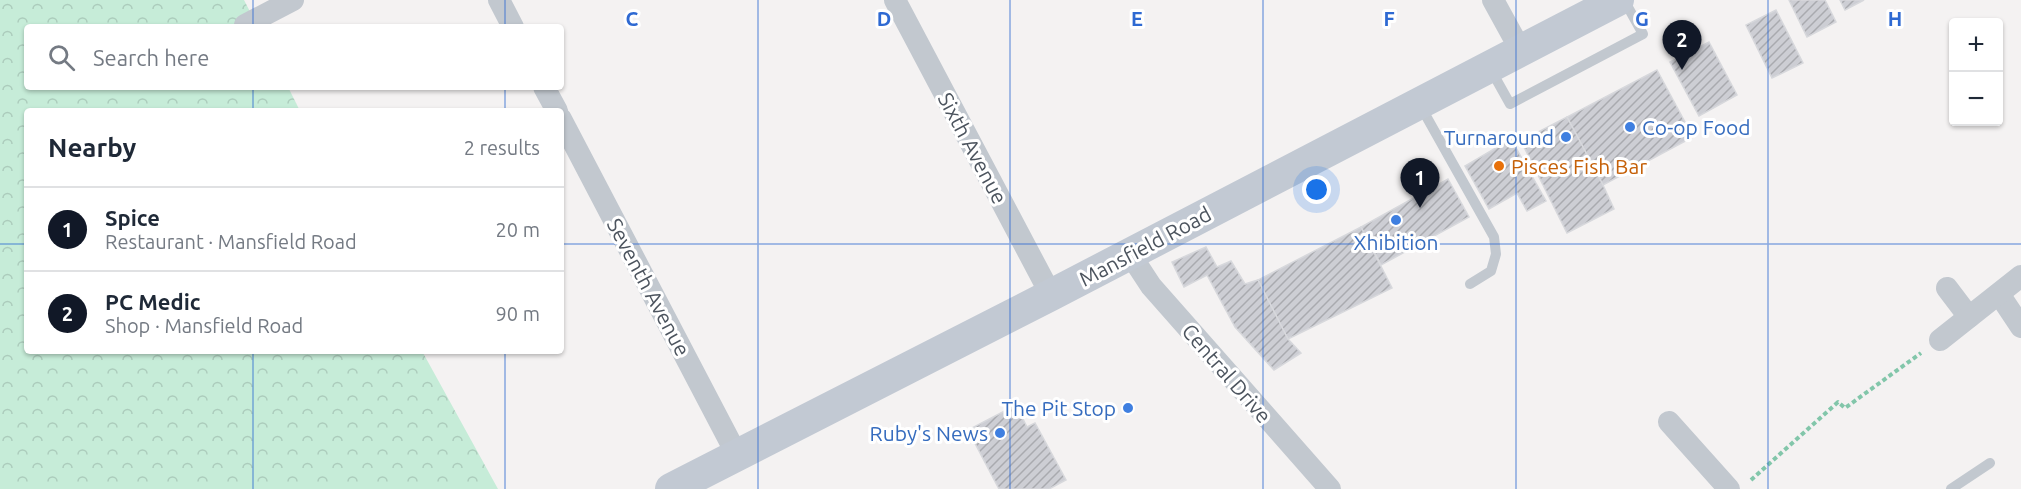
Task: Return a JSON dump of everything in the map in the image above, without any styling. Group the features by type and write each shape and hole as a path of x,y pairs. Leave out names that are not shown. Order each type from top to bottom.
{"main road":[{"name":"Mansfield Road","path":"671,489 1051,296 1618,0"}],"street":[{"path":"247,24 293,0"},
{"path":"499,0 511,24"},
{"name":"Sixth Avenue","path":"895,0 1051,296"},
{"path":"1493,0 1521,51"},
{"path":"546,90 555,108"},
{"name":"Seventh Avenue","path":"564,125 737,455"},
{"name":"Central Drive","path":"1130,254 1151,286 1330,489"},
{"path":"1940,340 2021,276"},
{"path":"1947,288 1969,317"},
{"path":"1999,294 2021,327"},
{"path":"1669,422 1729,489"}],"lane":[{"path":"1490,67 1510,104 1643,34 1624,0"},
{"path":"1419,104 1494,237 1496,254 1491,271 1470,284"},
{"path":"1951,489 1990,463"}],"path":[{"path":"1751,481 1838,402 1845,408 1940,340"}],"green space":[{"path":"0,0 244,0 256,24 24,24 24,90 290,90 298,108 24,108 24,354 424,354 498,489 0,489"}],"building":[{"path":"1789,0 1825,0 1836,22 1807,37"},
{"path":"1840,0 1864,0 1845,10"},
{"path":"1776,10 1803,63 1772,78 1746,25"},
{"path":"1709,42 1737,95 1699,116 1670,62"},
{"name":"Co-op Food","path":"1657,70 1693,137 1603,185 1567,117"},
{"path":"1567,117 1614,209 1567,233 1521,141"},
{"path":"1511,139 1546,201 1527,211 1517,193 1489,209 1465,166"},
{"path":"1448,179 1469,217 1381,265 1361,227"},
{"path":"1361,227 1392,288 1288,339 1258,280"},
{"path":"1206,247 1217,267 1231,261 1245,284 1258,280 1288,339 1301,353 1274,370 1235,327 1207,275 1184,287 1172,262"},
{"path":"1016,405 1027,427 1035,423 1066,480 1049,489 999,489 968,430"}],"place":[{"name":"PC Medic","path":"1682,70"},
{"name":"Co-op Food","path":"1630,127"},
{"name":"Turnaround","path":"1566,137"},
{"name":"Pisces Fish Bar","path":"1499,166"},
{"name":"Spice","path":"1420,208"},
{"name":"Xhibition","path":"1396,220"},
{"name":"The Pit Stop","path":"1128,408"},
{"name":"Ruby's News","path":"1000,433"}]}
